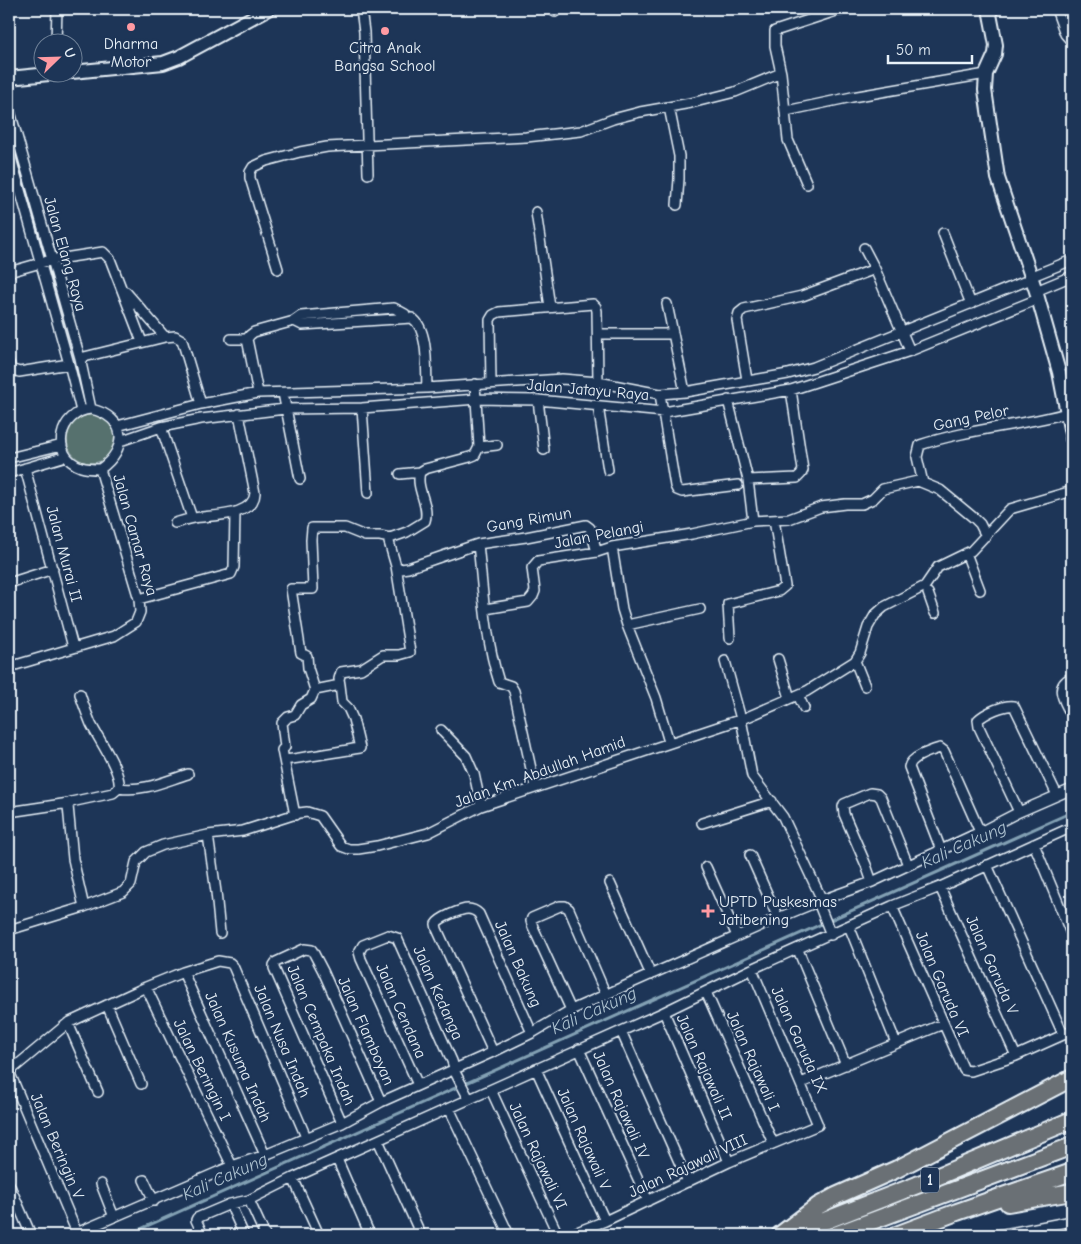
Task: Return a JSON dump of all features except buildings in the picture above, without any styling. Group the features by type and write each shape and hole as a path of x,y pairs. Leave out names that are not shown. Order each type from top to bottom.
{"highway":[{"path":"780,1235 818,1206 836,1196 897,1169 1072,1078"},
{"path":"983,1124 1029,1109 1072,1090"},
{"name":"1","path":"787,1235 926,1182 1072,1120"},
{"name":"1","path":"835,1235 1072,1146"},
{"path":"896,1235 1072,1172"},
{"path":"957,1212 1072,1192"}],"street":[{"path":"56,32 57,9"},
{"path":"82,71 163,63 179,57 268,9"},
{"path":"361,9 364,32 368,174"},
{"path":"807,184 788,140 781,73 775,46 775,31 836,11 851,9"},
{"path":"989,9 996,45 995,54 986,74 985,90 998,178 1034,287 1059,372 1072,438"},
{"path":"1056,9 1065,34 1072,42"},
{"path":"278,269 250,178 252,167 266,161 300,152 368,144 551,135 581,131 622,117 735,92 781,73"},
{"path":"786,111 852,97 986,74"},
{"path":"9,78 32,75"},
{"path":"669,107 678,156 677,205"},
{"name":"Jalan Elang Raya","path":"9,108 80,358 91,409"},
{"name":"Jalan Elang Raya","path":"9,152 69,364 80,411"},
{"path":"536,212 550,307"},
{"path":"943,233 971,304"},
{"path":"864,248 875,268 910,351"},
{"path":"9,272 51,260 103,252 110,259 123,288 142,342"},
{"path":"1034,287 1072,260"},
{"path":"747,380 737,320 739,313 744,309 802,296 875,268"},
{"path":"1034,287 1072,276"},
{"name":"Jalan Jatayu Raya","path":"118,426 201,404 258,393 427,388 562,379 598,382 660,394 685,392 788,374 814,367 971,304 1034,287"},
{"name":"Jalan Jatayu Raya","path":"120,441 161,427 239,414 285,410 362,408 477,399 538,400 664,412 791,390 910,351 1034,287"},
{"path":"123,288 165,337"},
{"path":"491,383 490,320 493,315 499,312 593,304 597,311 598,382"},
{"path":"668,304 685,392"},
{"path":"258,393 248,339 250,335 260,330 294,321 301,316 394,308 405,314 407,318 416,320 421,329 424,340 427,388"},
{"path":"598,334 673,334"},
{"path":"80,358 142,342 176,336 182,340 201,404"},
{"path":"231,339 248,339"},
{"path":"9,362 10,369 18,372 69,364"},
{"path":"400,474 420,472 475,455 479,447 476,384"},
{"path":"748,480 797,478 803,470 791,390"},
{"path":"283,393 300,479"},
{"path":"660,394 674,486 682,492 738,485"},
{"path":"538,400 544,450"},
{"path":"728,400 748,480 753,521"},
{"path":"598,406 608,470"},
{"path":"362,408 368,492"},
{"path":"91,409 102,412 111,417 118,426 119,450 114,458 100,469 81,467 73,463 66,456 62,445 61,438 65,424 74,414 80,411 91,409"},
{"name":"Gang Pelor","path":"923,482 917,457 920,444 983,429 1039,420 1067,413"},
{"path":"175,523 192,518 235,512 253,503 255,493 239,414"},
{"path":"161,427 192,518"},
{"path":"479,447 497,444"},
{"path":"9,458 62,445"},
{"path":"9,473 66,456"},
{"name":"Jalan Murai II","path":"25,468 73,648"},
{"name":"Jalan Camar Raya","path":"9,667 114,636 136,622 140,612 139,599 100,469"},
{"path":"294,815 282,750 285,747 282,722 288,716 295,715 301,705 311,699 315,690 308,668 307,656 301,652 291,589 312,589 312,528 345,528 365,536 390,538 407,532 426,521 427,516 419,484 420,472"},
{"name":"Jalan Pelangi","path":"485,609 528,602 534,596 532,568 538,561 597,552 612,546 692,534 753,521 789,519 795,515 826,506 862,504 873,499 883,489 910,481 918,480 923,482"},
{"path":"923,482 940,490 974,518 980,524 986,536"},
{"path":"864,686 855,661 875,615 884,607 925,586 938,567 971,551 1010,509 1072,491"},
{"path":"139,599 231,574 234,567 235,512"},
{"path":"730,638 728,604 779,591 785,586 774,520"},
{"name":"Gang Rimun","path":"478,544 550,533 586,525 590,528 597,552"},
{"path":"284,760 360,748 353,720 348,708 342,702 339,679 341,672 360,669 384,656 410,652 396,566 388,542 390,538"},
{"path":"396,566 401,569 408,568 478,544 485,609 494,666 499,682 511,686 514,691 535,787"},
{"path":"612,546 622,609 656,698 669,742"},
{"path":"966,553 980,590"},
{"path":"9,582 53,569"},
{"path":"928,593 936,613"},
{"path":"627,625 700,609"},
{"path":"778,659 794,696 804,708"},
{"path":"725,661 743,719 752,776 783,817 820,901 822,913 830,931"},
{"name":"Jalan Km. Abdullah Hamid","path":"9,930 84,907 127,889 131,884 136,862 146,852 164,845 243,831 307,812 320,816 341,846 348,849 396,842 428,833 481,806 743,719 794,696 855,661"},
{"path":"1072,677 1065,680 1060,689 1072,718"},
{"path":"315,690 340,685"},
{"path":"9,812 69,803 113,793 119,788 120,784 116,771 90,721 80,694"},
{"path":"1019,812 979,727 978,720 985,715 1007,706 1014,706 1057,795"},
{"path":"441,730 466,756 474,774 481,806"},
{"path":"941,850 909,767 909,763 912,760 936,749 940,748 944,751 980,832"},
{"path":"119,788 132,790 169,781 188,774"},
{"path":"75,1234 232,1166 306,1138 381,1102 455,1072 491,1048 532,1032 571,1010 778,918 872,882 1019,812 1072,790"},
{"path":"872,882 844,814 844,804 870,793 877,794 881,798 908,866"},
{"path":"702,823 772,801"},
{"path":"69,803 73,860 84,907"},
{"path":"203,1235 196,1218 232,1203 249,1200 449,1108 467,1096 490,1090 664,1012 752,969 798,950 830,931 849,926 1072,827"},
{"path":"208,836 220,933"},
{"path":"1034,844 1072,936"},
{"path":"750,856 778,918"},
{"path":"987,865 1068,1032 1016,1056"},
{"path":"706,866 737,936"},
{"path":"610,883 651,975"},
{"name":"Jalan Garuda V","path":"940,886 1016,1056"},
{"path":"571,1010 531,921 532,918 560,906 565,906 569,909 606,995"},
{"name":"Jalan Garuda VI","path":"892,906 961,1066 967,1071 1016,1056"},
{"name":"Jalan Bakung","path":"491,1048 436,926 439,920 467,909 474,910 479,914 532,1032"},
{"path":"849,926 896,1043"},
{"name":"Jalan Kedanga","path":"388,934 397,938 467,1096"},
{"name":"Jalan Cendana","path":"388,934 363,945 359,952 418,1086"},
{"name":"Jalan Cempaka Indah","path":"323,971 312,950 309,949 296,952 274,964 274,968 342,1122"},
{"path":"798,950 846,1064"},
{"name":"Jalan Nusa Indah","path":"183,972 218,961 230,963 234,966 306,1138"},
{"name":"Jalan Garuda IX","path":"752,969 779,1036 819,1123"},
{"name":"Jalan Flamboyan","path":"323,971 381,1102"},
{"path":"9,1071 68,1023 183,972"},
{"name":"Jalan Kusuma Indah","path":"183,972 265,1155"},
{"name":"Jalan Beringin I","path":"146,987 232,1166"},
{"name":"Jalan Rajawali I","path":"706,992 773,1143"},
{"path":"107,1006 140,1084"},
{"name":"Jalan Rajawali II","path":"664,1012 730,1162"},
{"path":"68,1023 98,1092"},
{"path":"801,1083 944,1024"},
{"path":"621,1031 688,1182"},
{"name":"Jalan Rajawali IV","path":"578,1049 648,1201"},
{"name":"Jalan Rajawali V","path":"536,1069 604,1221"},
{"name":"Jalan Beringin V","path":"9,1071 75,1234"},
{"name":"Jalan Rajawali VI","path":"490,1090 558,1235"},
{"path":"449,1108 508,1235"},
{"name":"Jalan Rajawali VIII","path":"569,1235 604,1221 819,1123"},
{"path":"378,1140 420,1235"},
{"path":"337,1159 370,1235"},
{"path":"294,1178 319,1235"},
{"path":"144,1180 154,1201"},
{"path":"9,1184 31,1235"},
{"path":"101,1184 114,1217"},
{"path":"249,1200 264,1235"},
{"path":"232,1203 244,1235"},
{"path":"999,1235 1072,1221"}],"green space":[{"path":"86,415 96,415 108,422 115,434 115,444 108,456 96,463 86,463 78,459 71,452 67,444 67,434 71,426 78,419"}],"waterway":[{"name":"Kali Cakung","path":"127,1235 1072,812"}],"place":[{"name":"Dharma Motor","path":"131,27"},
{"name":"Citra Anak Bangsa School","path":"385,31"},
{"name":"UPTD Puskesmas Jatibening","path":"708,911"}]}
